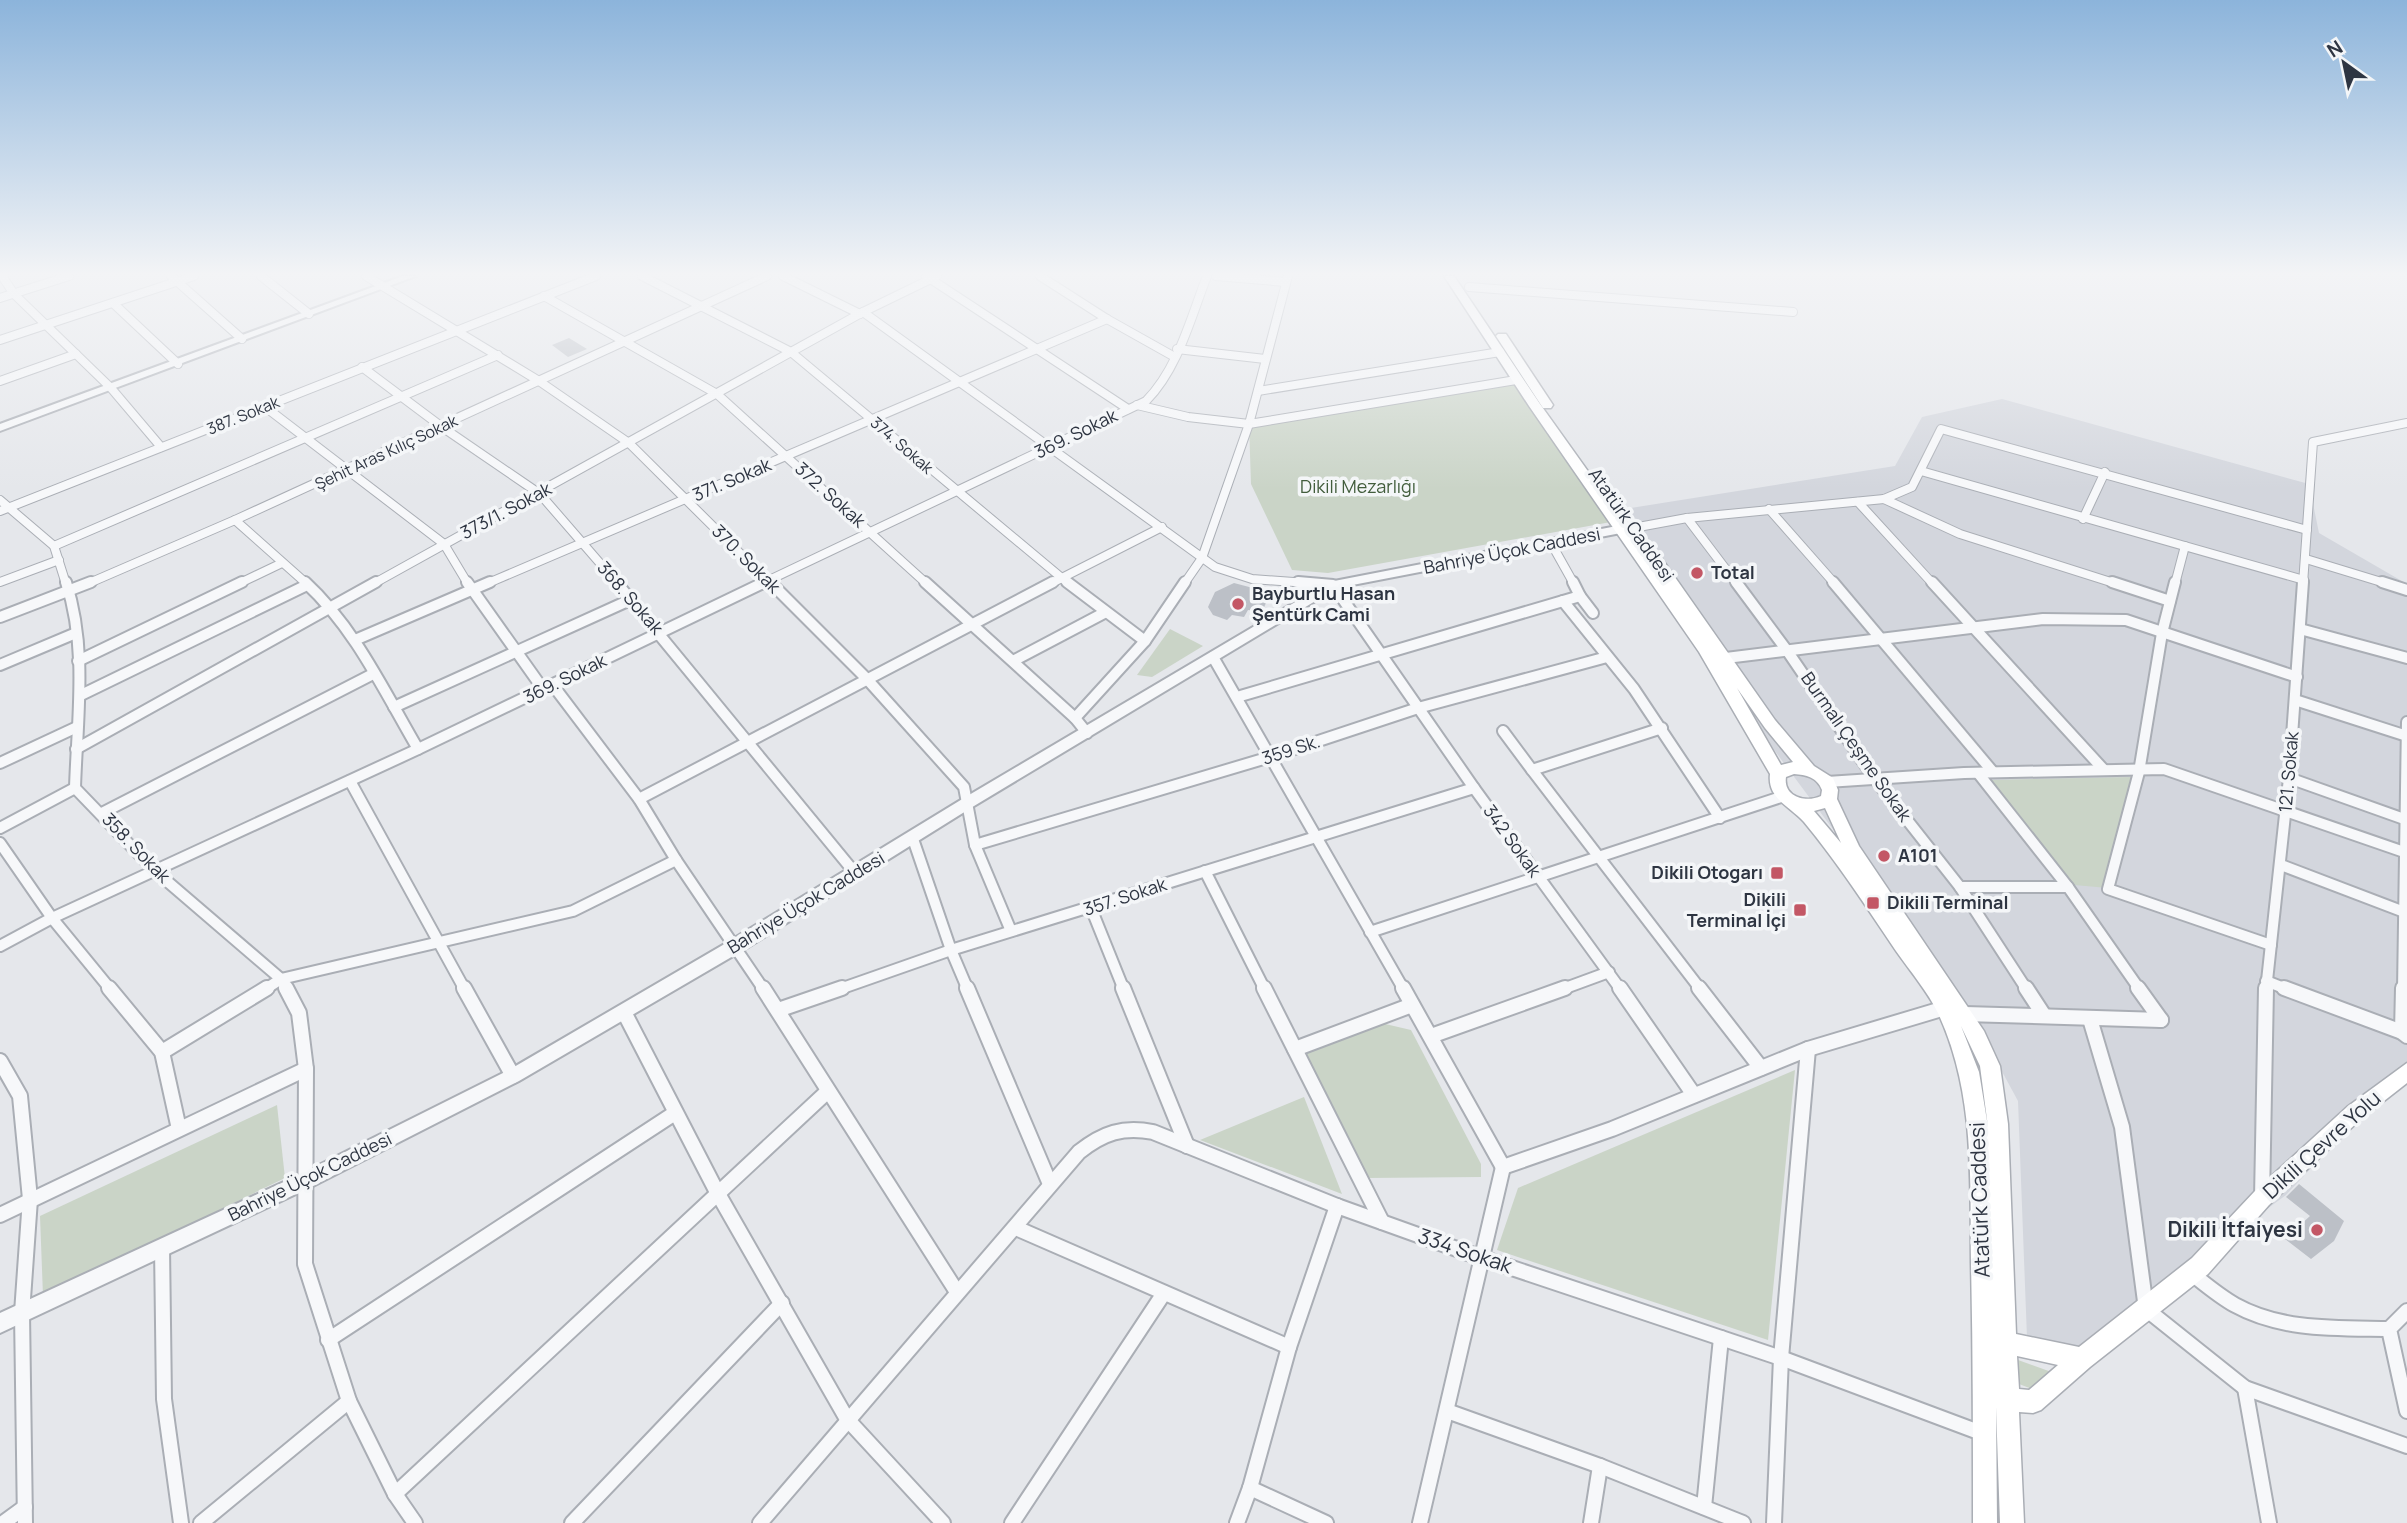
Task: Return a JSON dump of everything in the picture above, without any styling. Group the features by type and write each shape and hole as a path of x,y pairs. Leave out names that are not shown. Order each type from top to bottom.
{"main road":[{"name":"Atatürk Caddesi","path":"1497,347 1516,380 1726,658 1770,724 1828,791 1853,849 1990,1066 1996,1112 2012,1523"},
{"name":"Atatürk Caddesi","path":"1509,347 1746,713 1777,774 1776,785 1834,846 1955,1011 1979,1131 1985,1523"},
{"path":"1777,774 1793,767 1808,769"},
{"path":"1791,800 1813,806 1828,791"},
{"name":"Dikili Çevre Yolu","path":"2008,1400 2033,1402 2082,1359 2191,1273 2262,1198 2354,1113 2407,1072"},
{"path":"1984,1337 2082,1359"},
{"path":"1985,1392 2008,1400"}],"street":[{"path":"68,347 111,388 161,447"},
{"path":"161,347 178,363"},
{"path":"0,428 222,347"},
{"name":"387. Sokak","path":"3,506 414,347"},
{"name":"370. Sokak","path":"484,347 629,443 866,678 959,779 969,802"},
{"name":"Şehit Aras Kılıç Sokak","path":"0,617 69,592 235,520 613,347"},
{"name":"372. Sokak","path":"633,347 717,394 1013,661 1087,733"},
{"name":"374. Sokak","path":"782,347 872,418 956,492 1104,613 1145,641"},
{"name":"373/1. Sokak","path":"76,749 331,606 540,494 800,347"},
{"path":"911,347 1224,572 1252,579 1333,585"},
{"path":"1036,347 1133,407 1249,424 1516,380"},
{"name":"371. Sokak","path":"355,640 1043,347"},
{"path":"1165,347 1175,352 1265,359"},
{"name":"369. Sokak","path":"0,946 52,918 418,749 1133,407 1154,394 1177,347"},
{"path":"1075,719 1145,641 1202,558 1249,424 1268,347"},
{"path":"1258,391 1500,352"},
{"path":"0,381 76,354"},
{"path":"54,546 498,355"},
{"name":"368. Sokak","path":"362,367 540,494 660,633 855,873"},
{"path":"264,406 444,544 472,591 516,651 639,799 676,860 778,1010 957,1292"},
{"name":"121. Sokak","path":"2262,1198 2266,981 2289,778 2313,442 2407,423"},
{"path":"1627,528 1687,518 1884,499 1912,487 1941,429 2105,472 2307,530"},
{"path":"1921,471 2304,580"},
{"path":"2083,519 2105,472"},
{"path":"1884,499 1960,534 2171,601"},
{"path":"1857,502 2104,770"},
{"path":"0,828 75,788 81,695 76,633 60,560 54,546 3,506"},
{"path":"1769,509 1883,639 1993,772"},
{"name":"Burmalı Çeşme Sokak","path":"1687,518 1788,652 1874,778 1960,887 2043,1014"},
{"path":"235,520 331,606 355,640 418,749"},
{"path":"639,799 750,743 866,678 1162,527"},
{"name":"Bahriye Üçok Caddesi","path":"0,1323 307,1180 513,1076 734,947 969,802 1333,585 1627,528"},
{"path":"1551,543 1580,596 1593,613"},
{"path":"2185,546 2162,634 2139,772 2108,889 2270,945"},
{"path":"2306,559 2407,590"},
{"path":"0,582 60,560"},
{"path":"78,660 282,563"},
{"path":"81,695 307,584"},
{"name":"342 Sokak","path":"1333,585 1474,788 1609,972 1694,1095"},
{"path":"1237,697 1580,596"},
{"path":"394,707 630,600"},
{"path":"1563,601 1634,688 1720,818"},
{"path":"1013,661 1104,613"},
{"path":"1726,658 2043,620 2126,620 2297,677"},
{"path":"2300,629 2407,659"},
{"path":"0,665 76,633"},
{"path":"1213,657 1431,1036 1503,1167 1420,1523"},
{"name":"359 Sk.","path":"975,845 1270,757 1418,708 1607,657"},
{"path":"102,813 373,674"},
{"path":"2295,700 2406,735"},
{"path":"2266,981 2404,1034 2407,722"},
{"path":"0,763 77,727"},
{"path":"1532,770 1662,728"},
{"path":"1503,731 1760,1068"},
{"path":"1828,791 1874,778 1993,772 2139,772 2164,769 2407,853"},
{"path":"1503,1167 1612,1129 1808,1049 1955,1011 2161,1020 2068,887 1978,773"},
{"path":"2289,778 2406,820"},
{"path":"350,780 513,1076"},
{"name":"358. Sokak","path":"75,788 154,870 281,979 299,1013 306,1069 305,1264 349,1401 395,1494 415,1523"},
{"name":"357. Sokak","path":"778,1010 1011,930 1091,908 1474,788"},
{"path":"1370,932 1720,818 1791,800"},
{"path":"969,802 969,819 975,845 1011,930"},
{"path":"913,839 951,950 1050,1184"},
{"path":"0,843 52,918 162,1052 179,1129"},
{"path":"162,1052 281,979 573,911 676,860"},
{"path":"2281,864 2406,913"},
{"path":"1205,871 1382,1222"},
{"path":"1960,887 2068,887"},
{"path":"1091,908 1187,1146"},
{"path":"1431,1036 1609,972"},
{"path":"1295,1049 1412,1005"},
{"path":"624,1012 717,1192 847,1419 943,1523"},
{"path":"2090,1019 2122,1127 2146,1309 2245,1388 2407,1446"},
{"path":"1774,1523 1781,1358 1808,1049"},
{"path":"0,1061 20,1096 30,1199 22,1313 25,1515 2,1523"},
{"path":"0,1215 306,1069"},
{"path":"395,1494 828,1091"},
{"path":"328,1339 675,1113"},
{"name":"334 Sokak","path":"760,1523 1079,1152 1108,1131 1125,1127 1153,1132 1337,1206 1482,1258 1781,1358 1984,1434"},
{"path":"1237,1523 1250,1488 1289,1347 1337,1206"},
{"path":"1016,1228 1289,1347"},
{"path":"162,1247 164,1399 181,1523"},
{"path":"2191,1273 2234,1305 2258,1316 2310,1326 2389,1329 2407,1311"},
{"path":"1012,1523 1164,1293"},
{"path":"572,1523 782,1303"},
{"path":"2389,1329 2407,1411"},
{"path":"1704,1507 1721,1338"},
{"path":"2245,1388 2269,1523"},
{"path":"201,1523 349,1401"},
{"path":"1447,1410 1600,1466 1743,1523"},
{"path":"1591,1523 1600,1466"},
{"path":"1250,1488 1326,1523"}],"shaded area":[{"path":"2002,399 2309,484 2319,533 2407,584 2407,1065 2286,1195 2080,1347 2027,1338 2018,1101 1973,1018 1720,677 1612,511 1895,466 1922,417"}],"green space":[{"name":"Dikili Mezarlığı","path":"1511,381 1611,522 1328,573 1292,570 1251,484 1249,424"},
{"path":"1170,629 1203,646 1152,677 1137,675"},
{"path":"2133,777 2108,888 2074,885 1990,780"},
{"path":"1381,1023 1411,1030 1481,1164 1481,1177 1367,1178 1301,1054"},
{"path":"1795,1070 1768,1340 1497,1250 1518,1188"},
{"path":"1304,1097 1342,1194 1200,1140"},
{"path":"277,1105 285,1178 43,1296 40,1216"},
{"path":"2018,1360 2057,1374 2032,1389 2019,1384"}],"building":[{"path":"555,347 587,349 568,357"},
{"name":"Bayburtlu Hasan Şentürk Cami","path":"1234,583 1268,592 1269,596 1262,612 1248,610 1244,617 1232,615 1227,620 1213,615 1208,607 1215,592"},
{"name":"Dikili İtfaiyesi","path":"2299,1184 2344,1221 2334,1241 2311,1259 2285,1239 2310,1216 2286,1197"}],"place":[{"name":"Total","path":"1697,573"},
{"name":"Bayburtlu Hasan Şentürk Cami","path":"1238,604"},
{"name":"A101","path":"1884,856"},
{"name":"Dikili Otogarı","path":"1777,873"},
{"name":"Dikili Terminal","path":"1873,903"},
{"name":"Dikili Terminal İçi","path":"1800,910"},
{"name":"Dikili İtfaiyesi","path":"2317,1230"}]}
